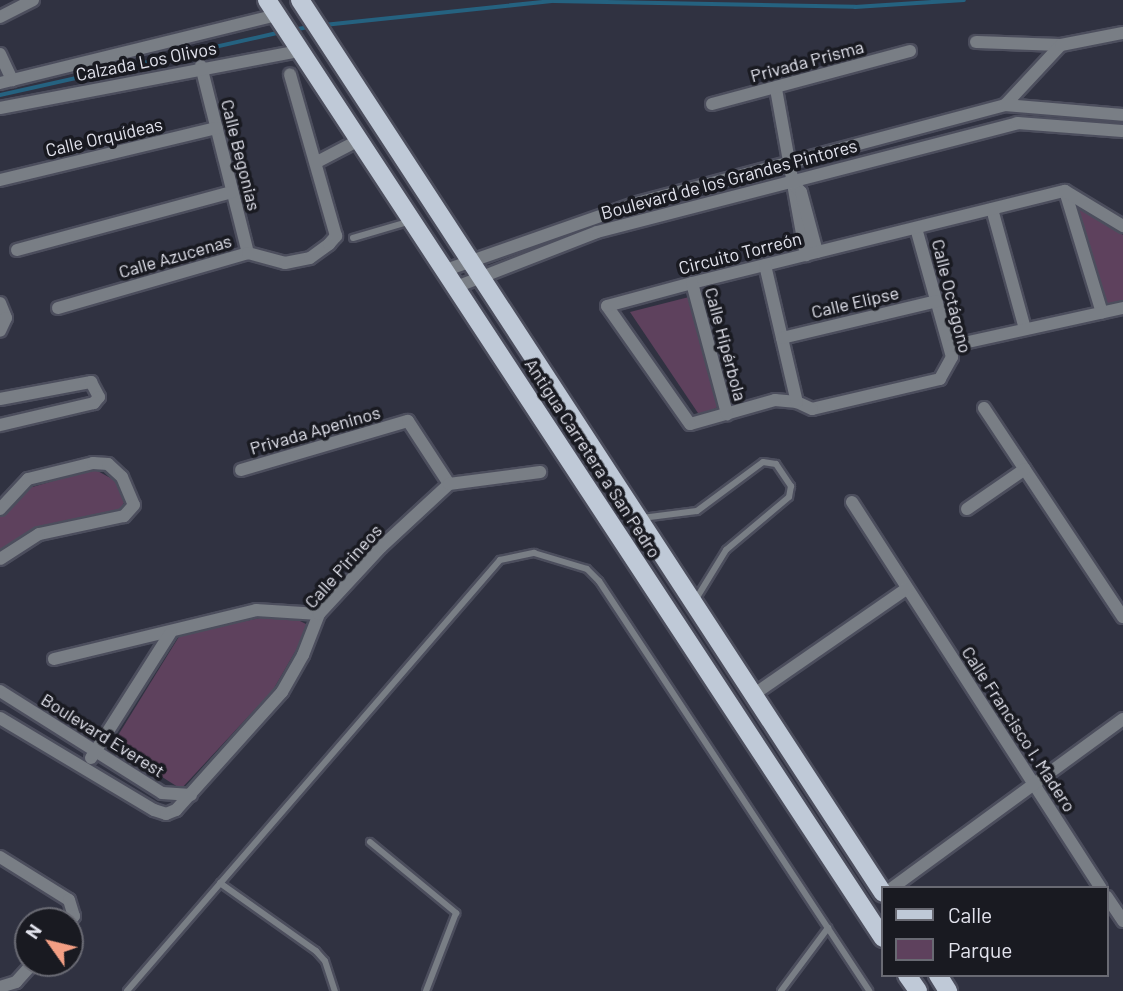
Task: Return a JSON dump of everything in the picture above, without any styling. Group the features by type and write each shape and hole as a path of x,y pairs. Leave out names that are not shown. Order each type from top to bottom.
{"main road":[{"name":"Antigua Carretera a San Pedro","path":"303,5 320,37 881,890"},
{"name":"Antigua Carretera a San Pedro","path":"274,11 881,935"}],"street":[{"path":"0,17 33,0"},
{"name":"Calzada Los Olivos","path":"6,81 274,11"},
{"path":"976,43 1061,45 1123,33"},
{"name":"Calzada Los Olivos","path":"0,108 295,44"},
{"path":"1017,123 1005,106 1061,45"},
{"name":"Privada Prisma","path":"712,104 911,51"},
{"path":"0,54 6,81"},
{"name":"Calle Begonias","path":"201,66 248,253"},
{"path":"290,74 317,162 359,140"},
{"path":"776,89 791,166 791,181 801,192 812,254"},
{"name":"Boulevard de los Grandes Pintores","path":"446,270 467,260 637,203 791,166 1005,106 1123,115"},
{"name":"Boulevard de los Grandes Pintores","path":"456,287 597,232 1017,123 1123,131"},
{"name":"Calle Orquídeas","path":"0,180 216,128"},
{"name":"Calle Azucenas","path":"58,308 248,253 285,263 310,258 336,236 317,162"},
{"path":"1065,191 1123,226"},
{"path":"1065,191 1102,313"},
{"name":"Circuito Torreón","path":"797,402 775,400 699,425 683,419 607,306 1065,191"},
{"path":"17,250 232,192"},
{"path":"992,209 1025,329"},
{"name":"Calle Octágono","path":"797,402 812,409 940,379 948,372 950,346 916,228"},
{"path":"765,265 797,402"},
{"name":"Calle Hipérbola","path":"692,283 727,414"},
{"name":"Calle Elipse","path":"782,338 937,301"},
{"path":"0,303 6,317 0,331"},
{"path":"950,346 1123,308"},
{"path":"0,399 91,382 99,397 94,403 0,425"},
{"path":"984,408 1123,617"},
{"name":"Privada Apeninos","path":"241,470 408,421 449,484"},
{"path":"0,509 28,479 93,463 108,464 122,477 134,505 124,516 39,534 0,559"},
{"path":"967,509 1025,469"},
{"path":"449,484 540,471"},
{"name":"Calle Pirineos","path":"166,814 191,795 282,692 303,655 319,614 381,547 449,484"},
{"name":"Calle Francisco I. Madero","path":"852,502 1100,886"},
{"path":"753,695 906,589"},
{"path":"54,659 256,610 319,614"},
{"path":"85,767 172,632"},
{"name":"Boulevard Everest","path":"2,697 162,793 191,795"},
{"name":"Boulevard Everest","path":"0,718 166,814"},
{"path":"895,886 1123,719"},
{"path":"0,857 69,900 71,907"},
{"path":"1109,900 1123,921"}],"lane":[{"path":"353,238 413,221"},
{"path":"637,519 697,511 763,462 776,464 791,486 789,497 726,550 693,604"},
{"path":"127,991 500,560 534,554 587,569 599,581 870,991"},
{"path":"369,842 456,913 426,991"},
{"path":"220,883 316,951 325,961 335,991"},
{"path":"781,991 828,928"}],"green space":[{"path":"1085,208 1123,235 1123,301 1105,305 1075,209"},
{"path":"693,296 720,406 700,416 630,312"},
{"path":"94,469 116,481 125,501 118,513 37,530 0,553 0,516 29,488"},
{"path":"264,617 294,618 310,626 273,690 181,789 112,745 180,635"}],"waterway":[{"path":"324,25 554,1 855,7 964,0"},
{"path":"293,30 309,27"},
{"path":"0,95 281,32"}]}
